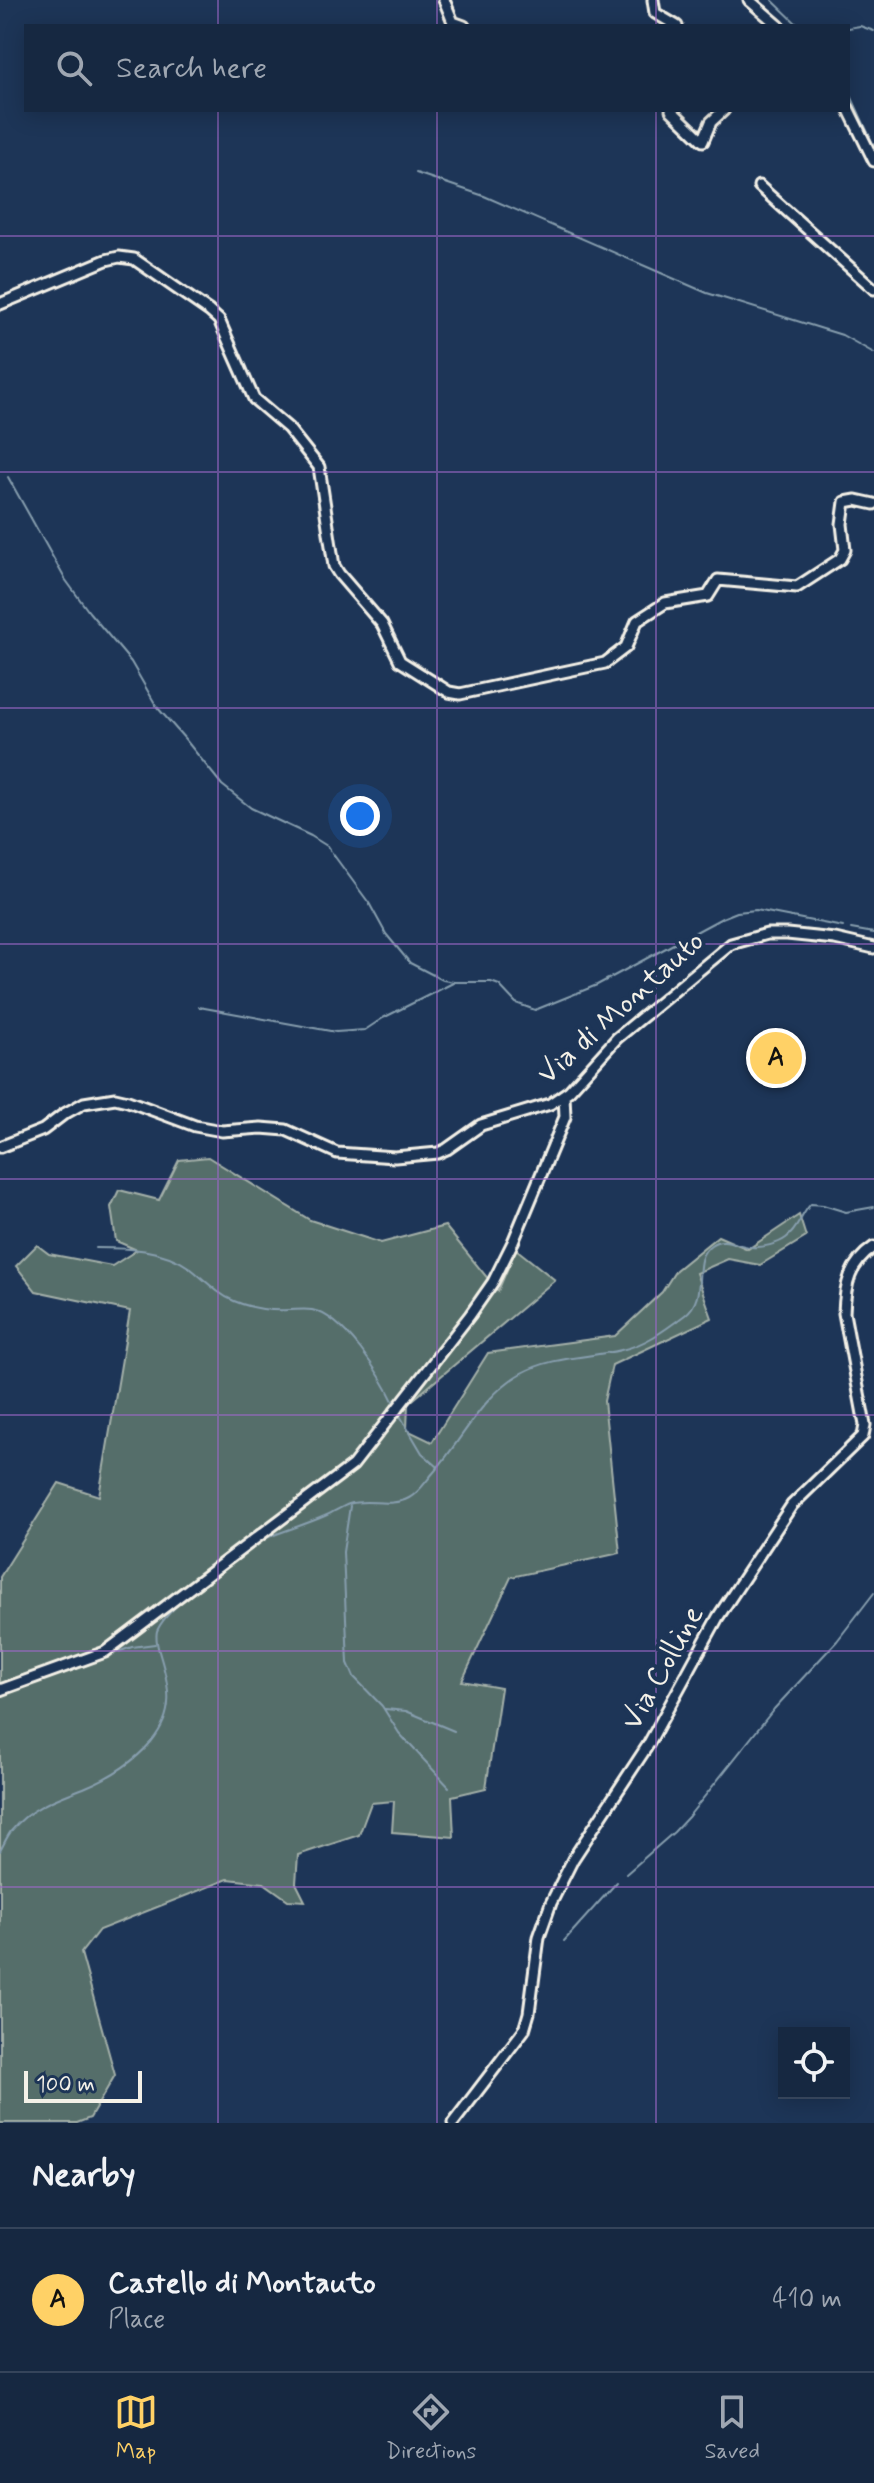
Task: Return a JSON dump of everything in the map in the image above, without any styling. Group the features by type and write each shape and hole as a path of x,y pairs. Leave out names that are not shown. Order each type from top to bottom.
{"street":[{"path":"444,0 453,22 458,24"},
{"path":"653,0 655,13 674,24"},
{"path":"749,0 777,24"},
{"path":"673,112 703,141 711,122 722,112"},
{"path":"850,112 874,161"},
{"path":"759,186 874,289"},
{"path":"0,304 119,257 134,259 209,311 219,320 254,399 288,428 319,467 334,566 339,574 382,624 400,661 449,692 460,694 605,663 626,647 637,621 665,603 708,596 718,580 797,587 840,559 845,550 842,524 845,502 856,500 874,504"},
{"name":"Via di Montauto","path":"0,1147 43,1130 84,1103 115,1098 195,1126 222,1131 286,1130 337,1153 395,1157 438,1153 481,1125 550,1104 569,1091 617,1038 731,944 767,934 787,934 835,939 874,948"},
{"path":"0,1690 105,1652 353,1465 493,1282 565,1117 564,1095"},
{"name":"Via Colline","path":"453,2123 524,2030 539,1937 551,1903 573,1859 648,1745 718,1617 792,1505 863,1436 865,1425 844,1313 844,1295 846,1280 854,1265 874,1247"}],"green space":[{"path":"208,1157 310,1220 381,1243 445,1226 498,1291 516,1249 555,1280 408,1404 407,1430 432,1442 488,1353 615,1336 662,1292 676,1270 718,1236 748,1249 799,1215 806,1237 760,1265 728,1259 696,1273 712,1318 612,1365 604,1401 620,1553 511,1577 462,1681 501,1688 486,1788 452,1796 454,1837 392,1832 394,1801 371,1803 359,1835 298,1855 296,1883 305,1901 288,1900 264,1883 228,1879 99,1930 81,1953 115,2075 90,2118 77,2123 0,2123 0,1577 59,1483 99,1496 130,1311 36,1291 16,1266 37,1245 49,1254 112,1266 137,1250 116,1241 111,1207 119,1190 159,1200 179,1160"}],"waterway":[{"path":"772,0 797,24"},
{"path":"850,28 860,26 874,31"},
{"path":"850,93 874,146"},
{"path":"416,173 484,196 707,293 842,335 874,353"},
{"path":"8,477 65,579 131,662 157,707 222,785 251,808 327,846 369,903 386,934 410,963 443,980 499,985 516,1003 535,1010 597,985 737,912 756,910 843,927"},
{"path":"851,929 874,933"},
{"path":"199,1007 336,1032 365,1030 453,983"},
{"path":"259,1541 319,1519 349,1504 394,1502 413,1496 484,1405 508,1382 546,1363 638,1345 685,1315 697,1298 701,1260 716,1242 726,1241 747,1247 779,1242 794,1231 811,1204 846,1212 874,1207"},
{"path":"96,1248 132,1249 168,1256 190,1268 222,1294 247,1306 312,1310 324,1315 337,1323 361,1349 395,1405"},
{"path":"399,1414 422,1453 437,1466"},
{"path":"350,1506 343,1552 348,1663 354,1677 382,1706 399,1733 449,1787"},
{"path":"626,1874 689,1816 774,1709 837,1641 874,1593"},
{"path":"0,1851 12,1830 28,1815 113,1774 151,1742 164,1721 168,1700 157,1631 185,1598"},
{"path":"59,1673 132,1647 155,1644"},
{"path":"385,1709 406,1711 454,1731"},
{"path":"564,1941 617,1882"}],"place":[{"name":"Castello di Montauto","path":"776,1058"}]}
